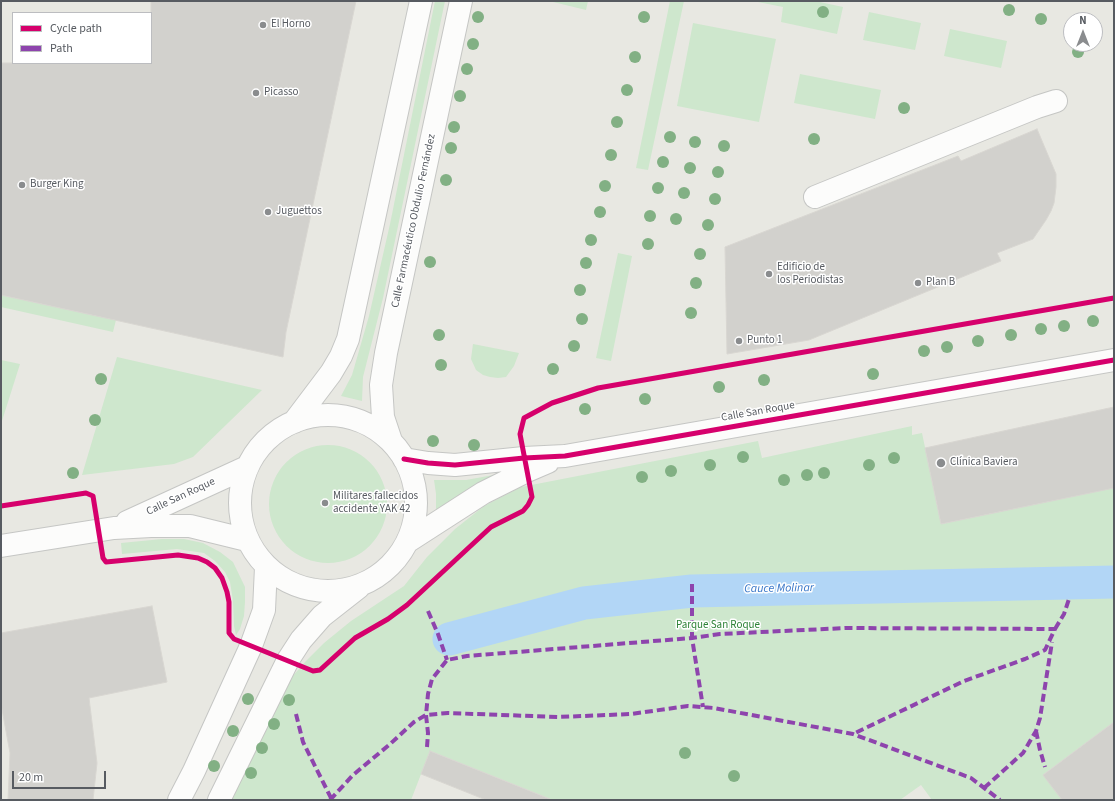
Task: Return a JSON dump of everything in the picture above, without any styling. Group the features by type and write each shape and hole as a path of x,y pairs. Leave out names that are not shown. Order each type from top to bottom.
{"street":[{"path":"362,585 328,592 294,585 266,567 247,540 239,503 247,467 266,440 294,422 331,373 341,356 348,339 421,1"},
{"name":"Calle Farmacéutico Obdulio Fernández","path":"391,442 383,416 381,385 386,353 461,1"},
{"path":"815,197 1037,107 1056,101"},
{"name":"Calle San Roque","path":"404,459 455,465 524,458 565,456 1114,360"},
{"path":"219,800 288,660 301,640 322,616 362,585 388,568 407,542 416,514 415,486 404,459 391,442 362,422 328,415 294,422"},
{"name":"Calle San Roque","path":"407,542 483,493 527,471 565,456"},
{"name":"Calle San Roque","path":"114,528 247,467"},
{"name":"Calle San Roque","path":"1,546 114,528 190,526 247,540"},
{"path":"179,800 194,772 251,646 264,610 266,567"}],"green space":[{"path":"435,1 445,1 383,298 363,377 362,401 341,396 352,375 369,316 390,224"},
{"path":"549,1 588,1 586,10"},
{"path":"670,1 684,1 648,170 636,168"},
{"path":"753,1 815,1 843,7 837,34 781,22 783,7"},
{"path":"869,12 921,23 915,50 863,40"},
{"path":"693,23 776,39 759,122 677,106"},
{"path":"950,29 1007,41 1001,68 944,56"},
{"path":"800,74 881,90 875,119 794,103"},
{"path":"618,253 632,256 611,361 596,358"},
{"path":"1,295 116,320 113,332 1,307"},
{"path":"473,344 519,353 514,366 506,377 490,377 483,375 476,370 471,359"},
{"path":"117,357 262,390 193,457 174,464 82,475"},
{"path":"1,360 20,364 1,424"},
{"name":"Parque San Roque","path":"912,426 912,435 922,433 941,524 1114,487 1114,722 1044,774 1062,800 932,800 921,785 900,800 553,800 430,751 411,800 227,800 283,687 324,643 351,621 404,586 427,557 455,529 484,506 521,487 758,441 762,458"},
{"path":"328,445 351,449 370,462 383,481 387,504 383,527 370,546 351,559 328,563 305,559 286,546 273,527 269,504 273,481 286,462 305,449"},
{"path":"499,474 436,514 434,480 466,480"},
{"path":"162,539 184,539 203,543 220,552 233,562 245,587 244,616 240,629 236,635 230,582 225,572 215,561 204,553 177,549 122,554 121,543"}],"building":[{"path":"151,1 356,1 286,332 283,357 1,295 1,63 152,64"},
{"path":"1037,129 1056,174 1056,187 1054,203 1051,211 1033,239 997,253 1001,261 809,340 727,354 725,247 958,156 961,161"},
{"path":"1114,407 1114,488 941,524 925,448"},
{"path":"152,606 167,682 89,698 97,763 93,800 8,800 10,753 1,704 1,633"},
{"path":"1114,722 1114,800 1062,800 1043,775"},
{"path":"430,751 550,800 486,800 421,774"}],"waterway":[{"name":"Cauce Molinar","path":"449,639 584,603 692,591 1114,582"}],"marked path":[{"path":"692,584 692,638 703,707"},
{"path":"1055,629 1064,614 1069,599"},
{"path":"428,611 447,660"},
{"path":"427,747 428,733 426,715 428,694 432,679 447,660 467,656 692,638 720,634 846,628 1055,629 1045,650 1025,659 964,681 853,734"},
{"path":"984,788 1023,753 1036,731 1040,718 1052,642"},
{"path":"330,800 353,775 414,722 426,715 448,713 558,717 631,714 688,706 714,708 853,734 971,778 1000,800"},
{"path":"296,714 303,742 332,800"},
{"path":"1036,731 1045,767"}],"cycle path":[{"path":"1,506 86,493 93,496 103,558 106,562 178,555 198,558 207,562 215,568 222,578 227,592 229,602 229,633 234,639 313,671 320,670 355,638 388,619 407,605 491,527 523,511 532,497 520,434 524,418 552,403 598,388 1114,298"},
{"path":"404,459 455,465 524,458 565,456 1114,360"}],"place":[{"name":"El Horno","path":"263,25"},
{"name":"Picasso","path":"256,93"},
{"name":"Burger King","path":"22,185"},
{"name":"Juguettos","path":"268,212"},
{"name":"Edificio de los Periodistas","path":"769,274"},
{"name":"Plan B","path":"918,283"},
{"name":"Punto 1","path":"739,341"},
{"name":"Clínica Baviera","path":"941,463"},
{"name":"Militares fallecidos accidente YAK 42","path":"325,503"}]}
